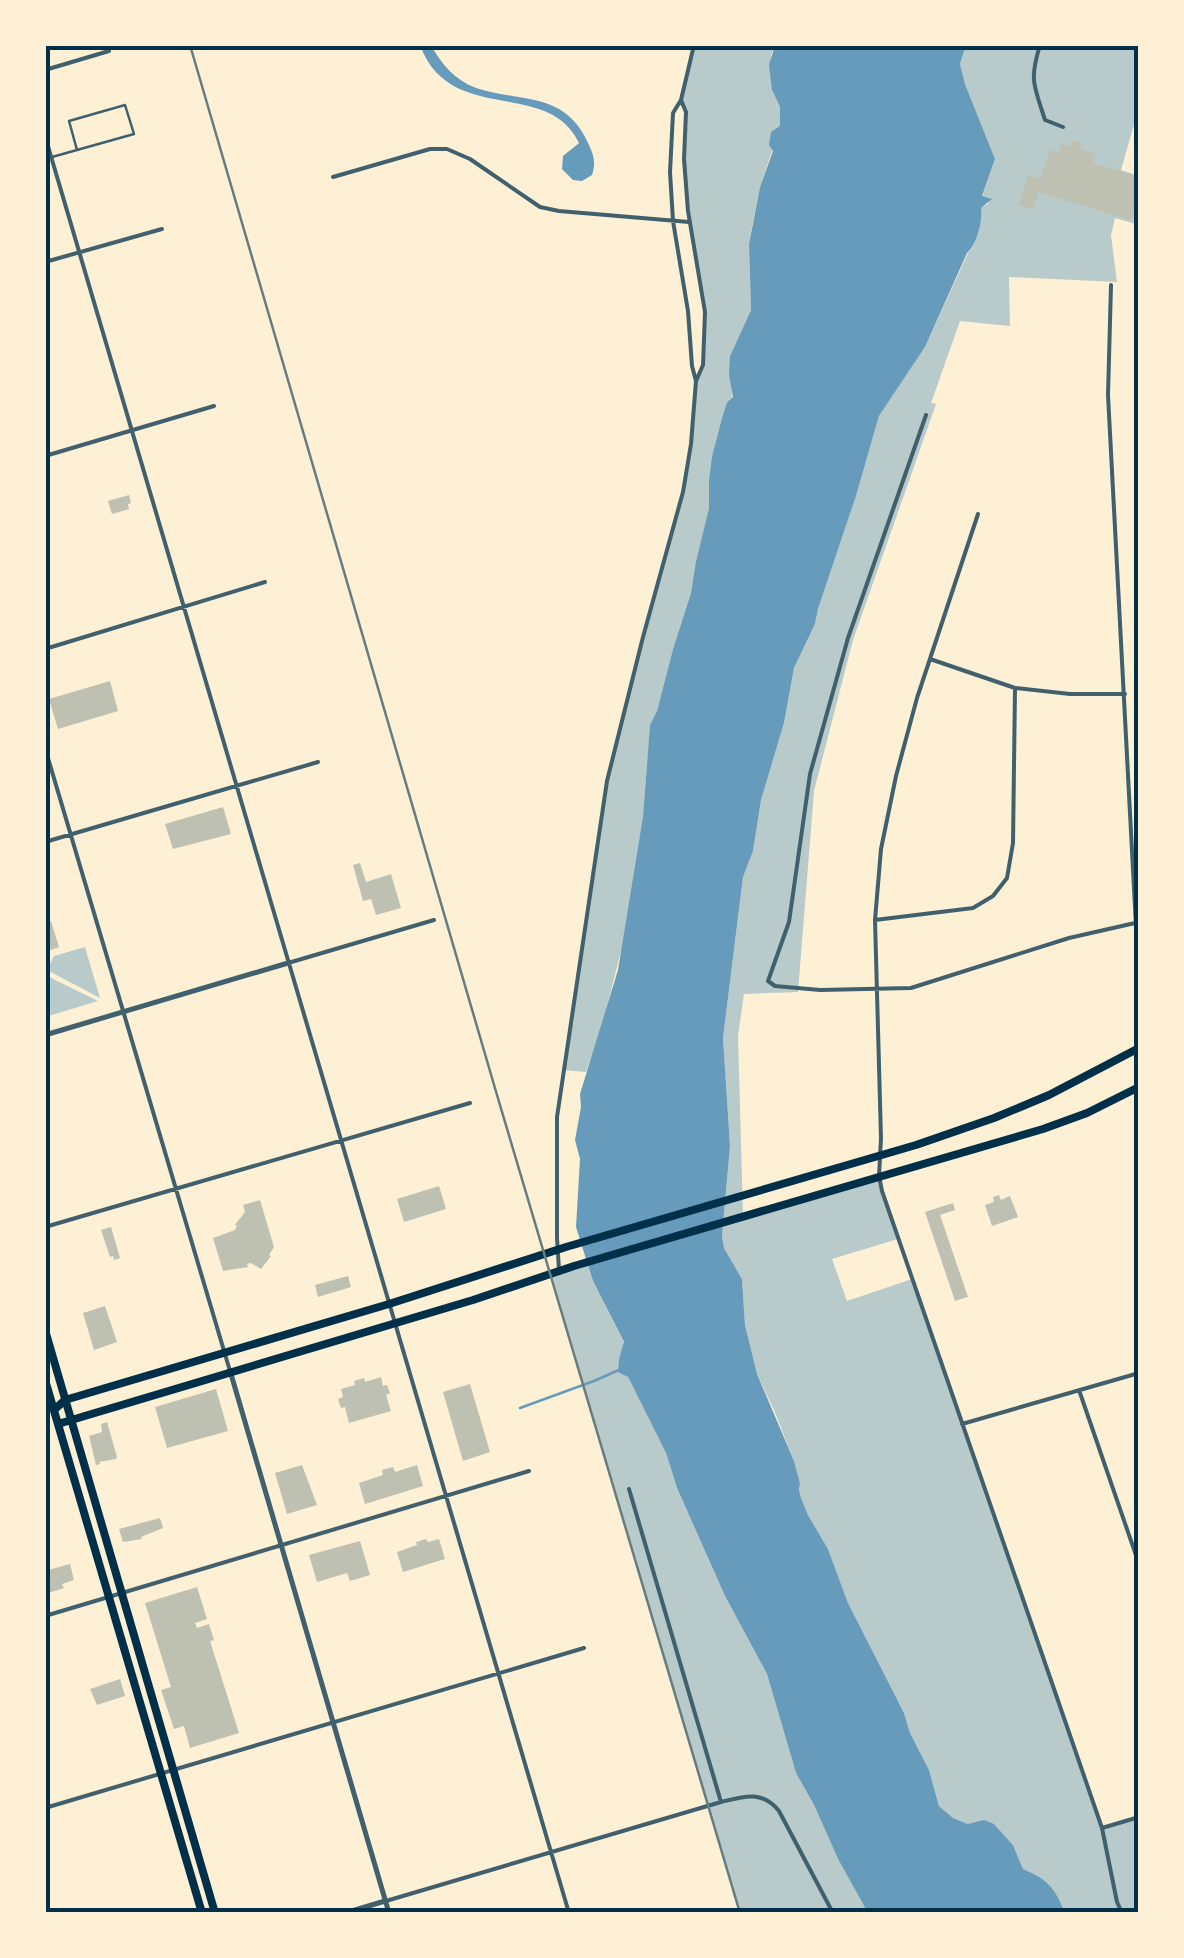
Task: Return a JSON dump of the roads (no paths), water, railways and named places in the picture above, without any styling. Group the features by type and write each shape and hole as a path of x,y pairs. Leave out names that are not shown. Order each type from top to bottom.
{"highway":[{"path":"50,1411 65,1400 880,1156 994,1118 1084,1078 1139,1048"},
{"path":"58,1424 582,1263 1069,1120 1139,1087"},
{"path":"994,1118 1001,1141"},
{"path":"45,1330 216,1913"},
{"path":"45,1380 50,1411 58,1424 202,1913"}],"street":[{"path":"694,45 681,100 673,113 670,172 696,381"},
{"path":"1040,45 1032,76 1044,120 1063,127"},
{"path":"45,70 109,51"},
{"path":"559,1270 556,1146 560,1085 607,781 682,492 696,381 703,365 705,312 690,222 684,159 686,112 681,100"},
{"path":"45,136 569,1913"},
{"path":"333,177 436,148 470,159 540,207 690,222"},
{"path":"45,262 162,228"},
{"path":"1111,285 1108,395 1139,984"},
{"path":"45,456 214,406"},
{"path":"926,415 874,559 810,774 789,922 768,978 770,984 798,988 911,988 1069,938 1135,924"},
{"path":"978,514 930,659 880,849 875,920 879,1176 1102,1828 1122,1913"},
{"path":"45,649 265,582"},
{"path":"930,659 1016,688 1070,694 1125,694"},
{"path":"875,920 973,908 993,896 1007,878 1013,843 1016,688"},
{"path":"45,748 389,1913"},
{"path":"45,842 318,762"},
{"path":"45,1034 434,920"},
{"path":"45,1227 470,1103"},
{"path":"962,1424 1139,1373"},
{"path":"1079,1390 1139,1564"},
{"path":"45,1428 58,1424"},
{"path":"45,1616 529,1470"},
{"path":"628,1489 721,1802"},
{"path":"45,1808 584,1648"},
{"path":"345,1913 755,1795 771,1801 780,1810 833,1913"},
{"path":"1102,1828 1139,1817"}],"lane":[{"path":"51,158 134,134 125,105 69,121 77,150"}],"water":[{"path":"420,45 431,45 449,71 468,85 540,102 568,115 591,149 592,175 582,181 573,180 562,169 563,156 579,143 564,123 545,111 453,86 434,70"},
{"path":"775,45 966,45 960,64 965,84 995,159 982,196 992,199 981,208 976,238 925,347 879,416 815,624 794,668 784,723 761,800 753,851 743,877 723,1038 730,1146 722,1236 724,1248 742,1279 745,1325 757,1374 794,1461 801,1498 904,1713 929,1770 939,1806 968,1824 984,1820 994,1824 1013,1845 1023,1869 1050,1886 1065,1913 868,1913 796,1773 767,1674 725,1596 677,1488 666,1453 628,1377 619,1373 624,1342 593,1281 576,1227 580,1159 575,1140 580,1094 618,970 643,816 650,725 691,593 709,508 712,456 727,402 733,397 730,356 751,310 749,244 760,187 773,151 769,145 771,132 780,126 780,107 772,90 769,65"}],"waterway":[{"path":"520,1408 621,1369"}],"railway":[{"path":"190,45 740,1913"}]}
